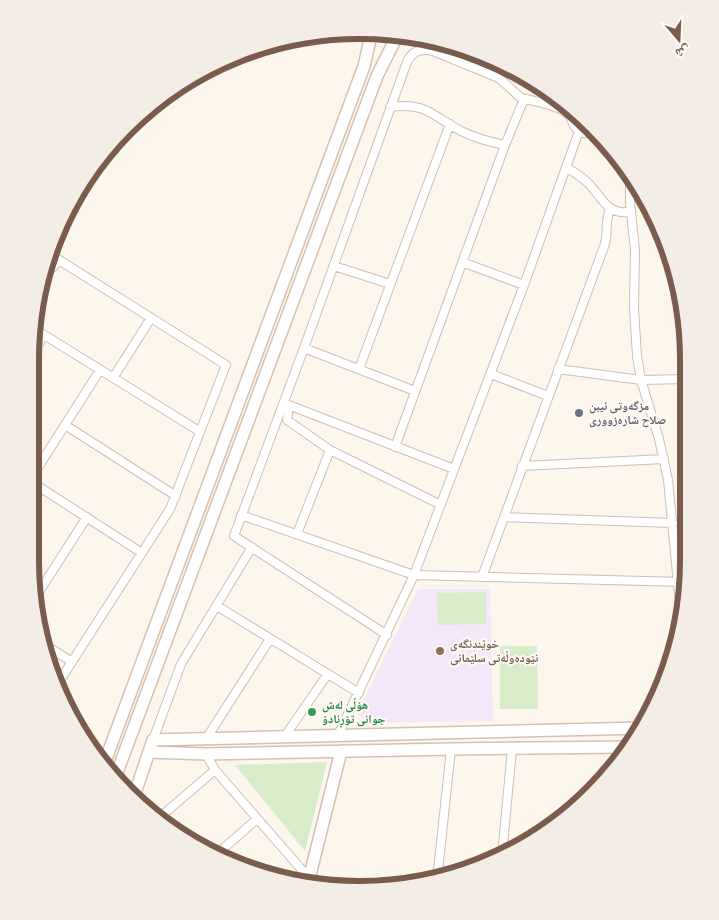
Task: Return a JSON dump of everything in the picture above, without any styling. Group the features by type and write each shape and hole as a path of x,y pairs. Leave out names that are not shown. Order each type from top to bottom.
{"main road":[{"path":"106,758 364,66 370,39"},
{"path":"117,771 377,76 395,40"},
{"path":"136,790 153,740 633,728"},
{"path":"390,733 390,751"},
{"path":"206,739 206,754"},
{"path":"149,752 206,754 620,747"},
{"path":"309,877 341,751"}],"street":[{"path":"387,635 234,536 286,404 304,348 409,57 417,51 425,50 499,78 509,85 517,96 560,109"},
{"path":"395,446 505,145 524,99"},
{"path":"390,107 422,108 482,140 505,145"},
{"path":"568,116 579,131 586,133"},
{"path":"359,370 450,124"},
{"path":"338,735 414,575 491,374 579,131"},
{"path":"566,167 588,183 610,209 620,212 631,212"},
{"path":"630,190 635,250 635,333 641,380 654,419 664,459 680,575"},
{"path":"482,577 605,244 607,219 610,209"},
{"path":"55,258 226,365 170,509 61,678"},
{"path":"53,267 59,261"},
{"path":"462,262 524,285"},
{"path":"334,266 390,284"},
{"path":"113,378 151,318"},
{"path":"40,332 199,431"},
{"path":"39,343 44,335"},
{"path":"304,348 415,391"},
{"path":"558,369 641,380 680,379"},
{"path":"39,466 100,370"},
{"path":"491,374 548,396"},
{"path":"286,404 454,469"},
{"path":"286,404 287,420 330,450 441,505"},
{"path":"65,425 176,496"},
{"path":"297,534 330,450"},
{"path":"522,466 664,459"},
{"path":"39,486 142,553"},
{"path":"242,514 414,575 680,582"},
{"path":"40,590 87,517"},
{"path":"504,517 673,523"},
{"path":"153,740 181,664 252,547"},
{"path":"217,606 359,693"},
{"path":"206,739 270,639"},
{"path":"51,649 72,662"},
{"path":"285,736 327,675"},
{"path":"438,871 451,749"},
{"path":"505,846 512,749"},
{"path":"206,754 215,770 304,876"},
{"path":"163,814 215,770"},
{"path":"222,850 258,819"}],"shaded area":[{"name":"خوێندنگەی نێوده‌وڵه‌تی سلێمانی","path":"418,589 490,589 493,721 365,723 358,712"}],"green space":[{"path":"486,592 486,624 438,625 437,593"},
{"path":"500,646 537,646 538,709 500,709"},
{"path":"327,762 305,851 235,765"}],"place":[{"name":"مزگەوتی ئیبن صلاح شارەزووری","path":"579,413"},
{"name":"خوێندنگەی نێوده‌وڵه‌تی سلێمانی","path":"440,651"},
{"name":"ھۆڵی لەش جوانی تۆڕنادۆ","path":"312,712"}]}
